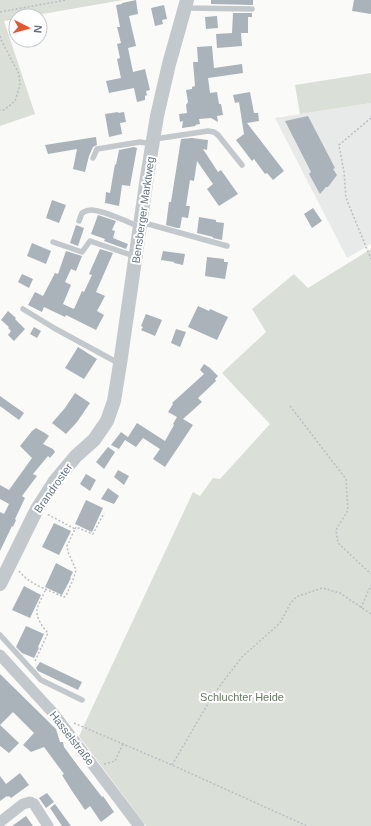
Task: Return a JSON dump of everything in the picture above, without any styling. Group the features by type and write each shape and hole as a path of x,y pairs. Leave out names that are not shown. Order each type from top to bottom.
{"street":[{"name":"Bensberger Marktweg","path":"107,422 114,401 157,116 169,64 186,4"},
{"name":"Brandroster","path":"0,584 36,509 55,481 76,456 94,440 107,422"},
{"name":"Hasselstraße","path":"0,655 55,715 139,826"},
{"path":"0,822 23,804 30,802 34,804 48,826"}],"lane":[{"path":"186,4 252,10"},
{"path":"93,158 97,149 140,142 153,142 208,131 214,132 218,135 242,166"},
{"path":"79,221 82,213 87,210 106,212 140,224 227,246"},
{"path":"54,242 82,252 90,240 136,257"},
{"path":"23,309 54,328 120,364"},
{"path":"0,636 42,680 82,700"}],"path":[{"path":"0,12 66,0"},
{"path":"0,36 19,74 20,84 15,101 4,110 0,110"},
{"path":"371,118 339,145 344,172 346,198 371,259"},
{"path":"290,406 346,479 348,510 336,530 338,543 371,574"},
{"path":"36,509 74,529 76,527 93,534 104,513"},
{"path":"11,562 21,574 38,586 64,597 66,596 76,570 68,552 68,546 74,529"},
{"path":"361,608 371,585"},
{"path":"172,765 213,696 242,657 280,623 290,604 296,597 322,588 340,593 371,614"},
{"path":"31,669 48,633 43,628 37,610 46,589"},
{"path":"55,715 172,765 307,826"},
{"path":"94,768 115,761 123,744"}],"shaded area":[{"path":"371,103 371,244 347,258 275,118"}],"green space":[{"path":"0,0 123,0 48,13 48,8 8,8 8,20 4,21 8,33 8,48 13,48 35,114 0,126"},
{"path":"371,73 371,103 300,114 295,85"},
{"name":"Schluchter Heide","path":"371,249 371,826 146,826 79,736 193,492 200,496 213,478 220,479 270,424 222,373 266,332 252,309 294,274 308,288"}],"building":[{"path":"136,0 138,14 129,16 136,46 128,48 133,72 145,69 150,90 146,91 147,95 145,96 145,100 137,102 134,88 109,93 106,81 121,78 117,59 120,58 117,44 121,43 117,27 120,27 116,5"},
{"path":"211,0 253,0 253,5 211,4"},
{"path":"354,0 371,0 371,14 352,11"},
{"path":"164,5 167,19 162,20 163,24 155,26 151,8"},
{"path":"233,13 252,13 252,17 248,17 248,33 241,33 242,46 217,48 216,34 232,33"},
{"path":"217,16 218,28 206,29 205,17"},
{"path":"212,46 214,68 242,64 243,73 208,78 210,93 217,92 223,115 217,116 218,122 211,118 199,119 200,124 182,128 183,121 180,122 179,114 187,113 186,105 188,102 186,90 192,89 192,87 195,86 193,62 198,62 197,47"},
{"path":"250,92 254,113 258,113 259,121 247,123 284,171 273,180 267,173 265,174 254,159 252,161 236,140 244,134 239,102 235,103 233,95"},
{"path":"124,112 126,122 120,123 122,134 109,137 105,114"},
{"path":"308,116 335,168 333,169 337,175 328,187 326,187 320,194 309,174 311,172 285,121"},
{"path":"96,137 97,145 93,147 89,156 85,172 73,169 77,149 48,154 45,145"},
{"path":"192,138 208,140 207,150 203,149 218,172 221,170 238,194 219,206 207,189 213,184 197,161 194,181 190,180 186,206 190,206 188,218 182,217 180,228 177,228 166,225 169,202 171,202 181,139"},
{"path":"134,147 137,148 130,186 122,185 119,206 105,203 106,192 110,193 119,150"},
{"path":"52,200 66,205 59,223 46,218"},
{"path":"313,208 322,221 312,228 304,214"},
{"path":"98,215 116,221 112,230 115,231 113,238 128,244 126,249 104,241 105,239 91,234"},
{"path":"199,217 224,223 222,240 197,233"},
{"path":"76,225 84,228 78,246 70,243"},
{"path":"32,243 51,251 46,264 27,256"},
{"path":"100,249 113,253 96,292 105,296 97,311 104,315 96,330 66,315 65,317 44,307 42,312 28,305 35,292 43,296 55,273 58,274 66,251 82,256 76,271 71,269 65,282 71,285 63,304 74,309 82,291 84,292 92,275 89,274"},
{"path":"163,251 185,254 183,265 161,260"},
{"path":"207,257 224,259 224,262 228,262 225,279 205,276"},
{"path":"22,274 33,279 29,288 18,282"},
{"path":"198,306 209,311 210,309 228,317 217,340 188,327"},
{"path":"8,311 25,329 14,341 8,335 11,331 8,328 9,327 1,320"},
{"path":"146,314 162,320 155,336 141,330"},
{"path":"34,327 41,331 37,338 30,334"},
{"path":"176,329 186,332 180,347 171,343"},
{"path":"78,347 97,359 84,379 65,368"},
{"path":"204,364 218,376 215,379 216,381 198,398 202,402 183,419 193,425 165,467 153,459 160,449 143,438 136,447 125,440 119,449 111,445 121,432 128,437 137,423 165,441 177,417 168,412 173,404 172,403 204,374 200,370"},
{"path":"75,393 90,403 77,422 66,434 52,423"},
{"path":"0,396 24,413 19,420 0,406"},
{"path":"36,428 49,436 43,444 53,449 55,452 50,458 48,456 33,474 37,476 22,496 25,498 15,519 16,520 13,527 12,526 0,551 0,512 4,514 9,504 0,499 0,485 9,490 32,458 20,446"},
{"path":"108,447 115,452 104,469 96,462"},
{"path":"118,470 129,476 124,485 114,477"},
{"path":"86,474 96,480 90,491 80,484"},
{"path":"108,488 119,496 114,504 101,499"},
{"path":"86,500 103,508 92,532 75,524"},
{"path":"54,523 71,531 59,555 42,547"},
{"path":"56,563 73,572 62,595 45,587"},
{"path":"24,586 41,595 30,618 12,610"},
{"path":"26,626 44,634 34,658 22,653 16,647"},
{"path":"40,662 82,682 78,690 38,671 36,668"},
{"path":"0,674 56,729 60,742 63,742 64,747 114,812 101,822 90,806 85,810 62,775 64,774 44,747 31,752 23,745 34,733 13,712 0,725"},
{"path":"0,725 19,743 9,753 0,746"},
{"path":"20,773 29,785 11,798 7,796 0,801 0,776 6,784"},
{"path":"47,793 54,802 46,808 39,798"},
{"path":"55,804 71,826 62,826 50,808"},
{"path":"26,816 33,826 12,826"}]}
